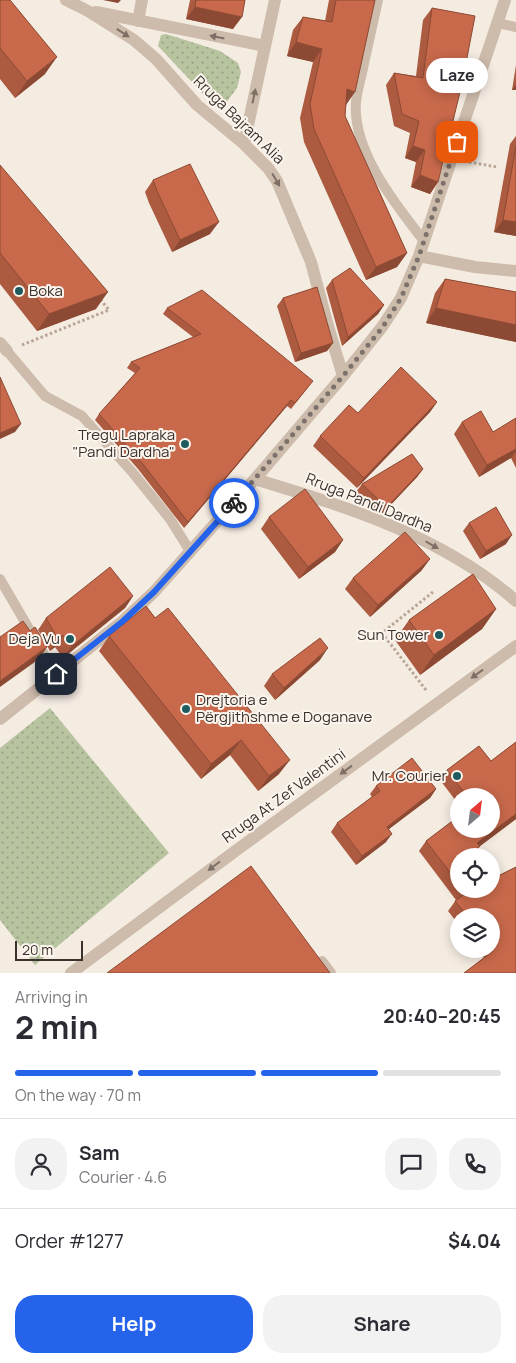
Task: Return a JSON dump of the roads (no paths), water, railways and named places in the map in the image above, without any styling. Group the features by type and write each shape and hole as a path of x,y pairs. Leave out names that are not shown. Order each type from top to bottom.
{"street":[{"name":"Rruga Bajram Alia","path":"66,0 88,10 134,40 156,59 197,105 244,144 268,168 277,181 311,262 343,376"},
{"path":"138,21 142,0"},
{"path":"244,144 275,0"},
{"path":"0,718 123,621 154,592 255,479 382,328 401,298 419,256 505,0"},
{"name":"Rruga Bajram Alia","path":"88,10 265,46"},
{"path":"419,256 475,267 516,271"},
{"name":"Rruga Pandi Dardha","path":"255,479 328,501 419,537 467,565 516,601"},
{"name":"Rruga At Zef Valentini","path":"71,973 516,646"}],"lane":[{"path":"378,0 356,102 357,123 378,177 396,205 424,241"},
{"path":"497,23 516,27"},
{"path":"4,347 46,396 82,416 170,518 190,551"},
{"path":"0,579 56,674"},
{"path":"322,961 331,973"}],"place":[{"name":"Laze","path":"457,142"},
{"name":"Boka","path":"19,291"},
{"name":"Tregu Lapraka \"Pandi Dardha\"","path":"185,444"},
{"name":"Sun Tower","path":"439,635"},
{"name":"Deja Vu","path":"70,639"},
{"name":"Drejtoria e Përgjithshme e Doganave","path":"186,709"},
{"name":"Mr. Courier","path":"457,776"}]}
